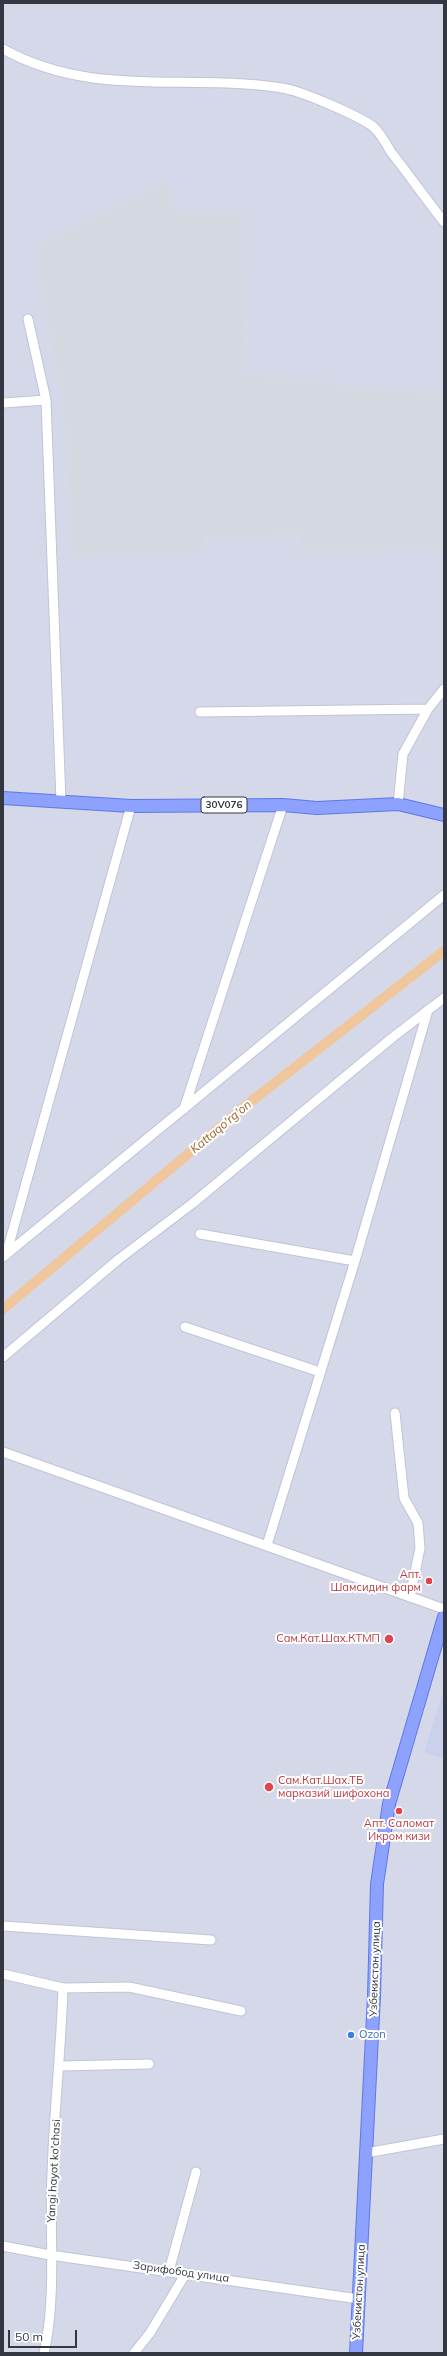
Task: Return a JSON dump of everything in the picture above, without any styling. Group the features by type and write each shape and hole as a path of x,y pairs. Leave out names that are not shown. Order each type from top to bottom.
{"main road":[{"name":"30V076","path":"3,798 131,806 283,805 317,808 398,804 444,815"},
{"name":"Узбекистон улица","path":"356,2353 374,1996 377,1884 389,1804 444,1616"}],"street":[{"path":"3,48 19,57 71,75 109,81 246,84 284,88 328,104 373,126 444,222"},
{"path":"28,319 46,400 61,802"},
{"path":"3,403 46,400"},
{"path":"398,804 403,754 428,709 444,689"},
{"path":"200,712 428,709"},
{"path":"184,1109 283,805"},
{"path":"4,1256 131,806"},
{"path":"4,1256 444,895"},
{"path":"3,1357 119,1259 194,1203 393,1037 444,998"},
{"path":"267,1545 355,1261 428,1010"},
{"path":"200,1234 355,1261"},
{"path":"185,1327 320,1372"},
{"path":"395,1413 404,1498 418,1523 420,1548 410,1596"},
{"path":"3,1452 444,1609"},
{"path":"3,1926 211,1940"},
{"path":"3,1974 63,1988 129,1987 241,2011"},
{"name":"Yangi hayot ko'chasi","path":"44,2353 50,2327 52,2173 60,2066 63,1988"},
{"path":"60,2066 149,2064"},
{"path":"366,2153 444,2139"},
{"path":"168,2271 196,2172"},
{"name":"Зарифобод улица","path":"3,2246 50,2255 186,2273 359,2299"},
{"path":"134,2353 150,2333 186,2273"}],"shaded area":[{"path":"3,3 444,3 444,2353 3,2353"},
{"path":"167,182 176,212 242,212 243,374 444,396 444,549 300,551 300,535 204,536 203,552 73,556 64,412 34,246"},
{"path":"444,1688 444,1758 424,1753"}],"waterway":[{"name":"Kattaqo'rg'on","path":"3,1309 244,1107 444,951"}],"place":[{"name":"Апт. Шамсидин фарм","path":"429,1581"},
{"name":"Сам.Кат.Шах.КТМП","path":"389,1639"},
{"name":"Сам.Кат.Шах.ТБ марказий шифохона","path":"269,1787"},
{"name":"Апт. Саломат Икром кизи","path":"399,1811"},
{"name":"Ozon","path":"351,2035"}]}
